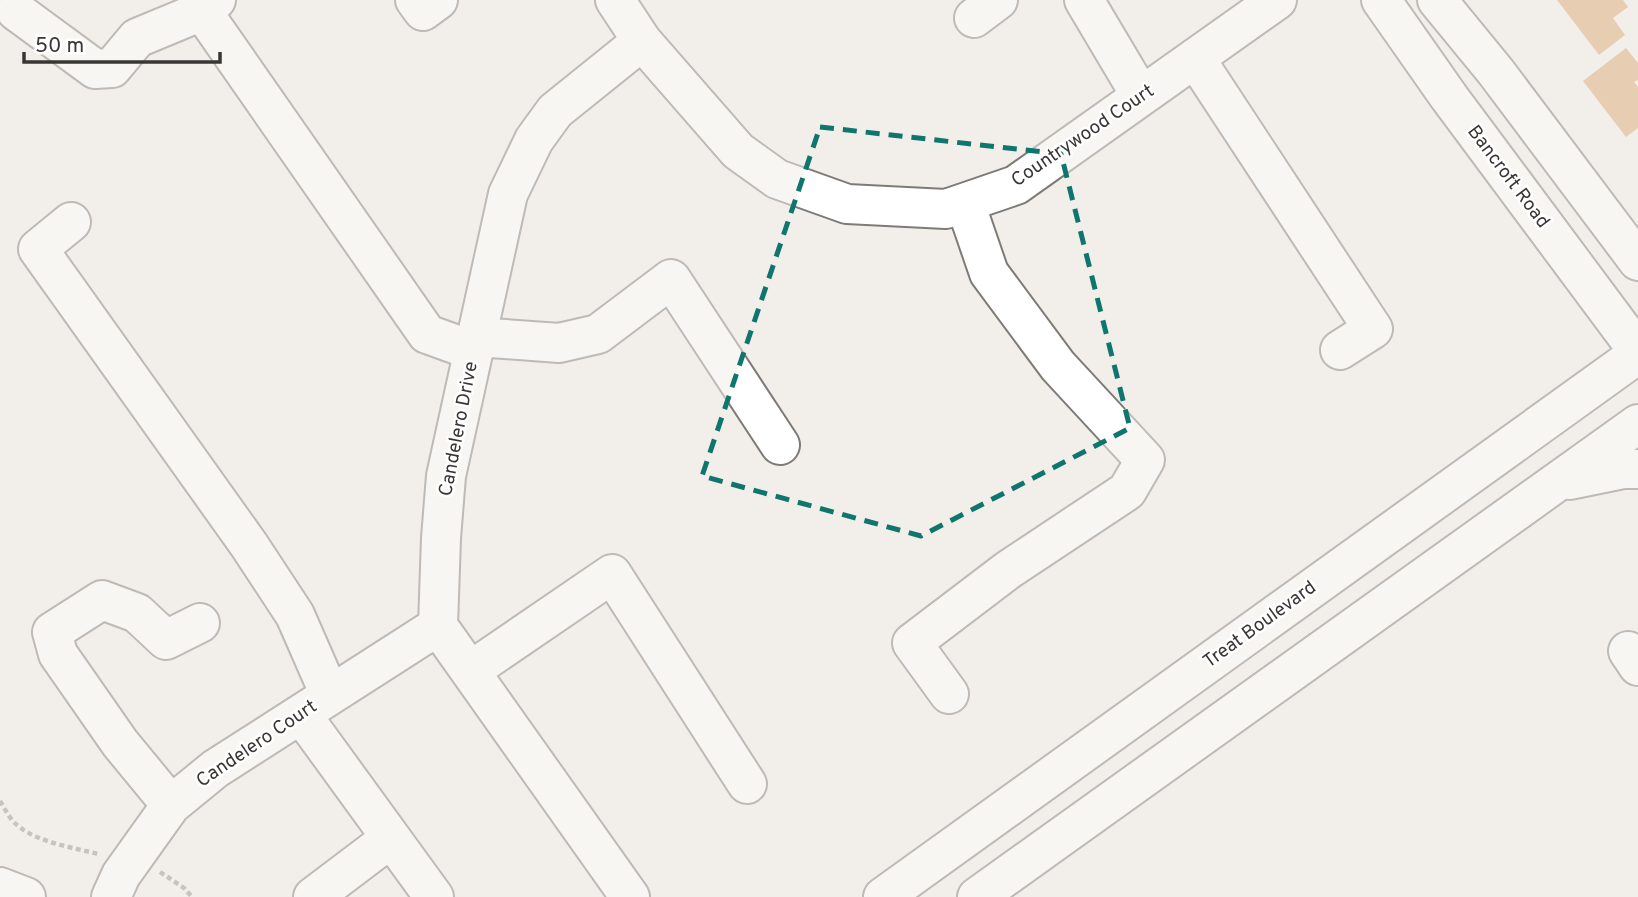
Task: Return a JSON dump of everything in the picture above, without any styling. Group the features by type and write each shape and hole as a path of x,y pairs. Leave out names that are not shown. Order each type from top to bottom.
{"street":[{"path":"415,0 423,12 438,0"},
{"name":"Countrywood Court","path":"615,0 642,41 738,151 777,179 847,204 946,209 1016,185 1277,0"},
{"path":"1084,0 1141,96"},
{"name":"Bancroft Road","path":"1381,0 1449,97 1638,353"},
{"path":"1437,0 1496,72 1638,261"},
{"path":"16,11 95,69 112,68 137,38 209,6 427,334 475,344 559,343 598,334 671,279 780,445"},
{"name":"Candelero Drive","path":"438,626 446,476 508,194 534,140 555,111 642,41"},
{"path":"1195,58 1373,329 1340,350"},
{"path":"949,694 912,643 1008,570 1127,491 1144,460 1058,366 989,273 965,203"},
{"path":"72,222 38,249 249,545 295,615 316,705 391,838 434,897"},
{"name":"Treat Boulevard","path":"883,897 1638,353"},
{"path":"977,897 1638,424"},
{"path":"1558,482 1624,469 1638,469"},
{"path":"470,671 612,574 747,785"},
{"path":"171,805 120,743 58,654 52,632 102,600 137,613 166,640 200,623"},
{"path":"438,626 630,897"},
{"name":"Candelero Court","path":"111,897 121,875 171,805 215,769 438,626"},
{"path":"313,897 391,838"},
{"path":"0,887 26,897"}],"path":[{"path":"0,801 13,821 33,835 61,846 161,873 184,888 192,897"}],"highlighted area":[{"path":"820,127 1061,154 1130,428 921,536 702,476"}],"building":[{"path":"1557,0 1623,0 1628,7 1613,18 1625,35 1599,55"},
{"path":"1626,48 1638,63 1638,80 1634,82 1638,87 1638,128 1626,137 1583,81"}]}
